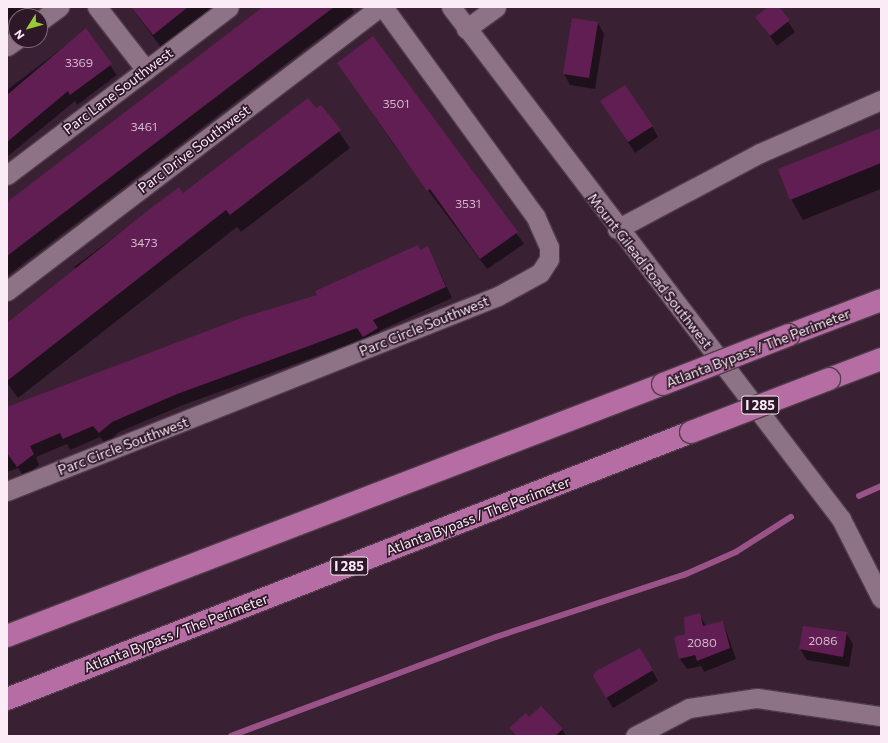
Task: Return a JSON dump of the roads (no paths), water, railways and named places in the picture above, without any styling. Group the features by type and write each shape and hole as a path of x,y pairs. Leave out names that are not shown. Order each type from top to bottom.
{"highway":[{"name":"Atlanta Bypass / The Perimeter","path":"7,636 881,300"},
{"name":"Atlanta Bypass / The Perimeter","path":"7,700 881,359"}],"street":[{"path":"48,15 59,7"},
{"path":"97,7 146,70"},
{"name":"Parc Lane Southwest","path":"7,175 229,7"},
{"name":"Parc Drive Southwest","path":"7,291 382,7"},
{"name":"Parc Circle Southwest","path":"7,491 469,308 527,283 540,273 549,259 549,247 535,216 382,7"},
{"name":"Mount Gilead Road Southwest","path":"451,7 617,229 841,519 881,598"},
{"path":"466,29 496,7"},
{"path":"617,229 766,150 881,100"},
{"path":"635,736 689,708 756,698 881,716"}],"waterway":[{"path":"859,496 881,486"},
{"path":"231,736 496,637 684,575 736,552 791,517"}]}
